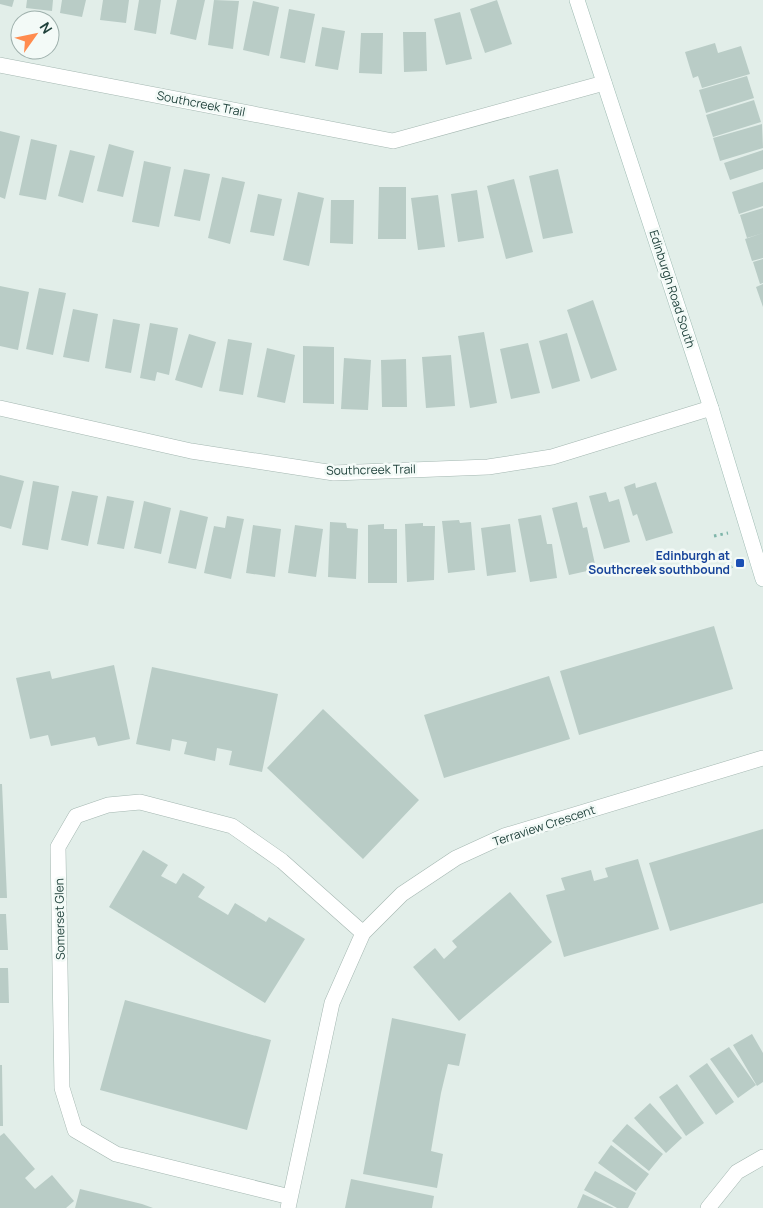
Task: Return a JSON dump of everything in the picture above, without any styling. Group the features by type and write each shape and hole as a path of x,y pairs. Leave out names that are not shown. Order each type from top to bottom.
{"street":[{"name":"Edinburgh Road South","path":"577,0 711,408 763,579"},
{"name":"Southcreek Trail","path":"0,66 393,141 604,83"},
{"name":"Southcreek Trail","path":"0,408 191,451 334,473 488,467 552,457 711,408"},
{"name":"Terraview Crescent","path":"289,1202 332,1004 363,933 402,894 456,858 504,836 763,758"},
{"name":"Somerset Glen","path":"289,1202 116,1154 75,1130 62,1088 58,847 76,816 108,805 140,802 232,826 282,861 363,933"},
{"path":"708,1208 737,1172 763,1157"}],"path":[{"path":"714,536 731,532"},
{"path":"724,570 740,563"}],"building":[{"path":"0,0 14,0 12,7 0,4"},
{"path":"27,0 53,0 52,10 26,8"},
{"path":"62,0 86,0 82,17 60,13"},
{"path":"103,0 129,0 126,23 100,20"},
{"path":"139,0 161,0 156,34 134,30"},
{"path":"177,0 205,0 196,40 170,34"},
{"path":"214,0 239,1 233,49 208,45"},
{"path":"497,0 512,44 485,53 470,9"},
{"path":"253,1 279,7 269,56 243,50"},
{"path":"289,9 315,14 305,63 280,58"},
{"path":"460,12 472,59 446,65 434,19"},
{"path":"322,27 345,31 338,70 315,66"},
{"path":"403,32 426,32 427,71 404,72"},
{"path":"361,33 383,33 382,74 359,73"},
{"path":"715,43 718,53 741,46 750,74 702,88 698,76 693,78 685,52"},
{"path":"747,76 754,98 706,113 699,90"},
{"path":"754,100 761,122 713,137 706,115"},
{"path":"762,124 763,148 720,161 713,138"},
{"path":"0,131 20,136 5,199 0,197"},
{"path":"31,139 57,145 46,200 19,195"},
{"path":"109,144 134,151 123,197 97,191"},
{"path":"70,150 95,156 83,203 58,196"},
{"path":"763,150 763,169 730,180 724,163"},
{"path":"144,161 171,167 159,227 132,222"},
{"path":"184,169 210,174 200,221 174,216"},
{"path":"558,169 573,233 543,239 529,176"},
{"path":"222,177 245,182 230,244 208,238"},
{"path":"514,179 533,252 506,259 487,186"},
{"path":"763,182 763,206 739,214 732,192"},
{"path":"379,187 406,187 406,239 378,239"},
{"path":"477,190 484,238 458,242 451,194"},
{"path":"298,192 324,198 309,266 283,260"},
{"path":"258,194 282,199 274,236 250,232"},
{"path":"438,195 445,247 418,250 411,198"},
{"path":"331,200 354,200 353,244 330,243"},
{"path":"763,208 763,233 747,238 740,215"},
{"path":"763,233 763,258 752,261 745,239"},
{"path":"763,259 763,283 760,284 753,262"},
{"path":"763,284 763,307 756,287"},
{"path":"0,286 29,292 18,350 0,346"},
{"path":"39,288 66,293 53,355 26,349"},
{"path":"593,300 617,370 591,379 567,310"},
{"path":"73,309 98,314 89,362 63,357"},
{"path":"113,319 140,324 131,373 105,368"},
{"path":"150,323 178,328 169,375 157,372 155,381 140,378"},
{"path":"484,332 497,403 470,408 458,336"},
{"path":"567,333 580,381 552,389 539,341"},
{"path":"189,334 216,342 202,388 175,380"},
{"path":"228,339 252,343 243,395 219,391"},
{"path":"528,343 540,393 511,399 500,349"},
{"path":"303,346 334,347 334,404 303,403"},
{"path":"267,348 295,355 285,403 257,397"},
{"path":"451,355 455,406 426,408 422,357"},
{"path":"344,358 371,360 368,410 341,409"},
{"path":"406,359 407,407 382,407 381,360"},
{"path":"0,475 24,481 11,529 0,526"},
{"path":"33,481 59,486 48,550 22,545"},
{"path":"656,482 673,533 646,541 637,514 633,516 624,487 635,483 636,488"},
{"path":"72,491 98,496 88,546 61,540"},
{"path":"606,492 609,502 619,499 630,542 604,549 589,496"},
{"path":"107,496 134,501 124,549 97,544"},
{"path":"144,501 171,508 161,554 134,548"},
{"path":"577,502 583,528 587,527 596,569 569,575 552,508"},
{"path":"180,510 208,517 196,569 168,563"},
{"path":"541,515 547,544 552,544 557,578 530,582 518,519"},
{"path":"227,516 244,519 231,579 204,573 214,526 225,528"},
{"path":"459,520 460,523 471,522 475,570 448,573 442,521"},
{"path":"330,522 346,523 347,528 358,529 356,579 328,577"},
{"path":"423,523 423,526 435,526 434,580 407,582 405,524"},
{"path":"384,524 384,529 397,529 397,583 368,583 368,525"},
{"path":"510,524 516,572 487,576 481,528"},
{"path":"253,525 281,529 275,577 246,573"},
{"path":"295,525 323,529 316,577 288,573"},
{"path":"714,626 733,689 579,735 560,671"},
{"path":"114,665 130,739 98,746 95,737 51,746 48,735 30,739 16,678 50,671 52,679"},
{"path":"152,667 278,694 262,772 229,765 232,751 217,748 215,761 184,754 187,742 172,739 170,751 136,744"},
{"path":"549,676 570,739 444,778 424,715"},
{"path":"323,709 419,800 363,859 267,768"},
{"path":"0,784 2,784 7,898 0,898"},
{"path":"763,829 763,903 670,931 649,863"},
{"path":"143,850 168,865 161,876 176,884 183,873 205,887 198,897 228,915 235,903 266,922 269,917 305,939 265,1003 109,907"},
{"path":"638,859 659,929 564,957 546,895 565,890 561,878 591,870 594,881 608,877 605,868"},
{"path":"510,892 552,942 459,1021 413,967 435,948 444,959 457,947 452,941"},
{"path":"0,914 6,914 8,950 0,950"},
{"path":"0,968 8,968 9,1003 0,1003"},
{"path":"125,1000 271,1040 247,1130 100,1090"},
{"path":"392,1018 466,1034 459,1066 448,1064 441,1093 431,1151 443,1154 437,1188 363,1174"},
{"path":"752,1034 763,1053 763,1082 757,1086 733,1045"},
{"path":"729,1047 756,1085 738,1098 710,1059"},
{"path":"707,1063 734,1102 716,1115 689,1076"},
{"path":"0,1065 2,1065 3,1126 0,1126"},
{"path":"677,1084 704,1123 686,1136 659,1097"},
{"path":"650,1103 682,1138 666,1153 634,1118"},
{"path":"627,1124 663,1154 649,1171 612,1141"},
{"path":"4,1133 35,1169 25,1178 35,1189 52,1175 74,1201 66,1208 0,1208 0,1136"},
{"path":"611,1145 649,1174 636,1191 598,1163"},
{"path":"595,1171 636,1193 628,1208 617,1208 584,1190"},
{"path":"351,1179 434,1196 432,1208 345,1208"},
{"path":"80,1189 142,1204 153,1208 75,1208"},
{"path":"583,1194 614,1208 577,1208"}],"place":[{"name":"Edinburgh at Southcreek southbound","path":"740,563"}]}
